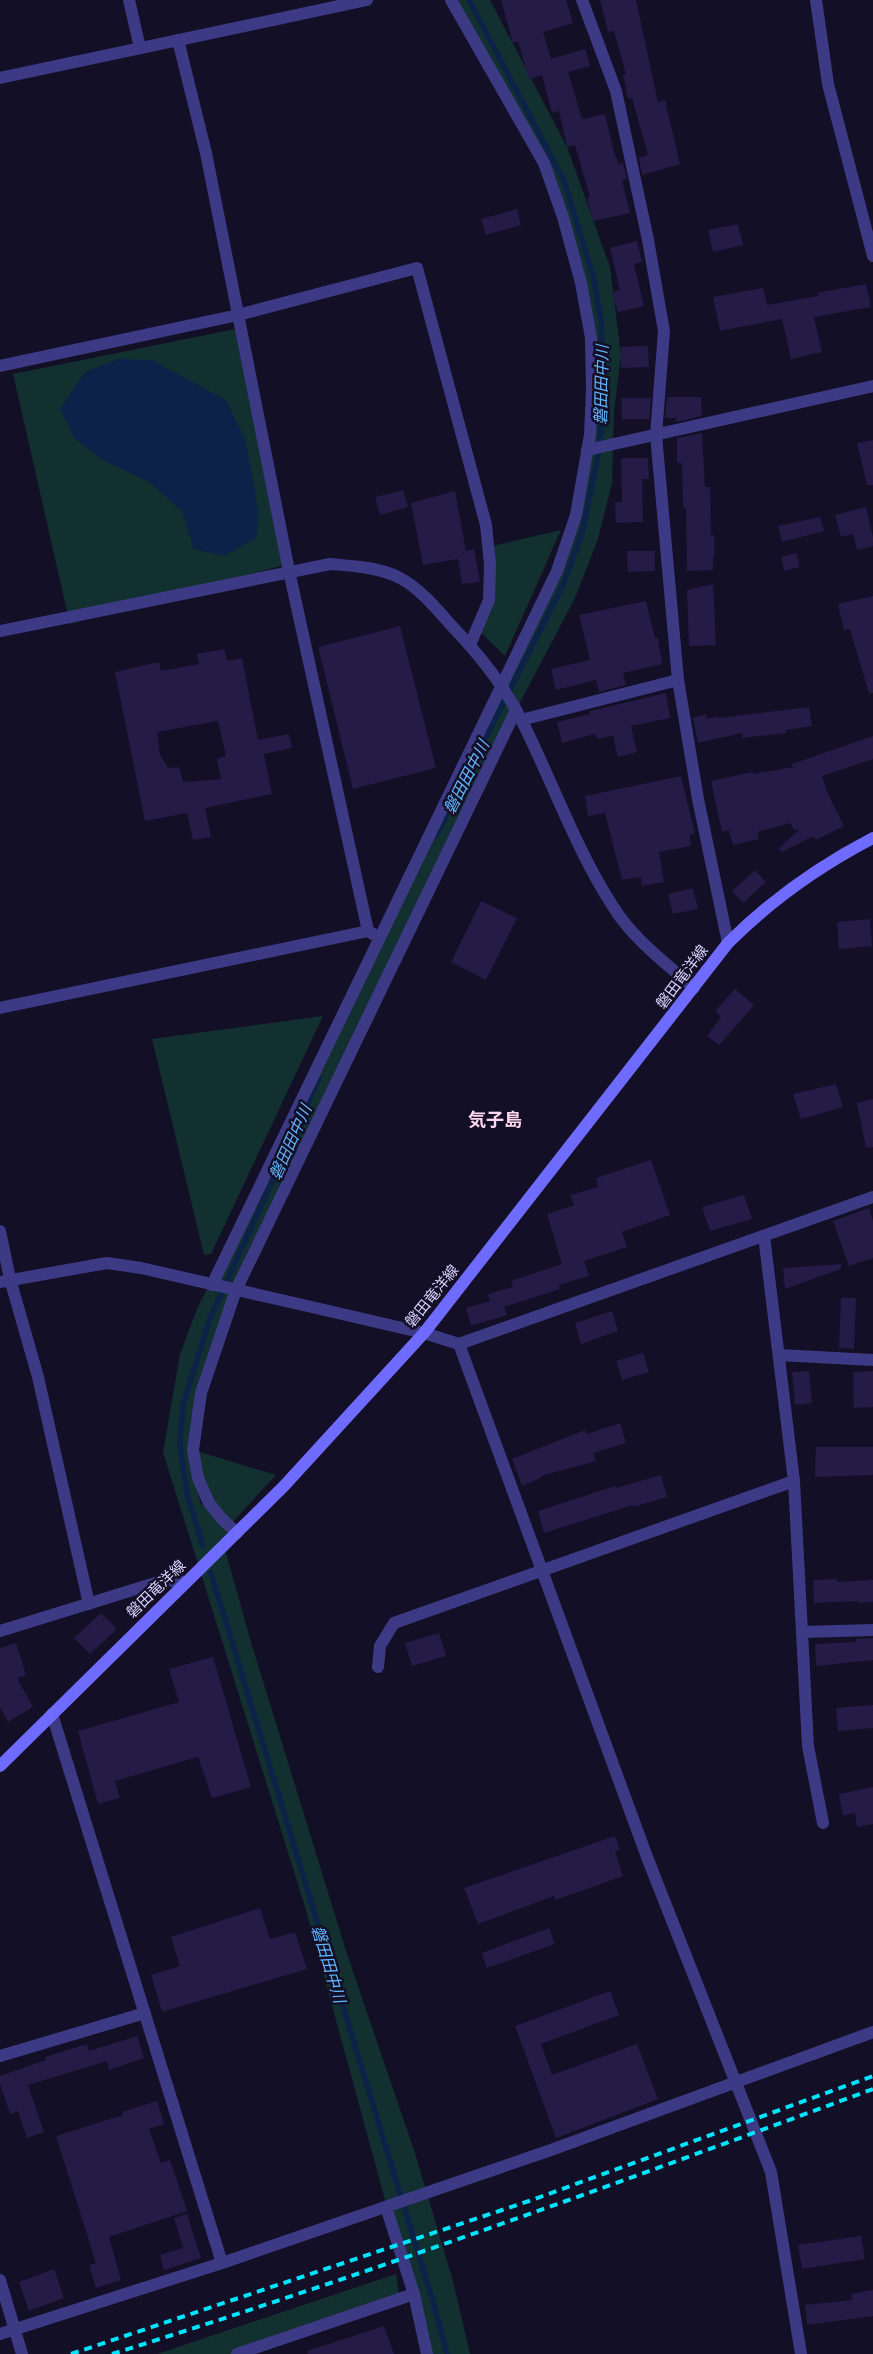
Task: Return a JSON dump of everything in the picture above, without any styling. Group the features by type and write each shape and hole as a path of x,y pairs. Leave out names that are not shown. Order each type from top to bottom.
{"main road":[{"name":"磐田竜洋線","path":"0,1766 284,1486 424,1333 728,943 754,917 787,891 835,858 873,838"}],"street":[{"path":"129,0 140,48"},
{"path":"0,78 367,0"},
{"path":"212,1284 373,934 502,688 557,571 576,516 590,435 592,389 591,338 581,283 563,216 544,163 451,0"},
{"path":"582,0 616,91 650,249 664,331 656,435 678,680 698,799 728,943"},
{"path":"816,0 828,84 873,256"},
{"path":"178,40 206,153 289,570 373,934"},
{"path":"0,366 238,315 417,268 468,457 487,537 490,564 489,600 470,645"},
{"path":"587,450 873,386"},
{"path":"0,632 289,570 330,564 366,568 400,578 432,604 470,645 502,688 517,712 598,882 614,910 633,934 694,988"},
{"path":"517,712 678,680"},
{"path":"237,1533 209,1503 198,1478 193,1450 198,1400 236,1290 517,712"},
{"path":"0,1008 373,934"},
{"path":"5,1281 107,1263 141,1268 212,1284 424,1333 459,1344 873,1197"},
{"path":"0,1231 5,1281 38,1377 89,1604"},
{"path":"764,1236 794,1481 808,1746 823,1824"},
{"path":"459,1344 540,1570 647,1857 771,2172 801,2354"},
{"path":"779,1356 873,1360"},
{"path":"378,1667 380,1646 394,1623 794,1481"},
{"path":"0,1632 166,1580 185,1582"},
{"path":"802,1632 873,1630"},
{"path":"52,1714 222,2263"},
{"path":"0,2056 145,2012"},
{"path":"0,2334 222,2263 551,2150 873,2032"},
{"path":"386,2207 414,2294 427,2354"},
{"path":"0,2280 22,2354"},
{"path":"237,2354 414,2294"}],"green space":[{"path":"451,0 490,0 567,147 610,267 621,355 614,411 612,483 598,539 575,598 513,716 386,979 244,1259 209,1370 189,1463 201,1504 227,1524 214,1510 193,1450 276,1475 229,1526 224,1546 251,1642 347,1954 414,2150 453,2281 470,2354 427,2354 306,1910 163,1452 180,1354 197,1309 271,1161 557,571 579,498 591,417 581,283 557,200"},
{"path":"240,328 288,564 70,624 13,374"},
{"path":"561,530 505,656 477,629 489,600 488,547"},
{"path":"323,1016 211,1254 204,1255 152,1039"},
{"path":"396,2274 400,2299 235,2354 157,2354"}],"water":[{"path":"119,359 152,360 226,400 246,442 258,509 257,538 224,556 194,549 182,511 149,482 103,460 75,439 60,409 85,372"}],"building":[{"path":"501,0 566,0 573,23 543,32 551,59 585,49 590,66 568,72 582,119 605,114 614,152 619,164 623,163 627,179 622,180 630,213 593,221 587,198 590,197 575,145 567,147 559,111 552,113 542,75 529,79 518,41 513,43"},
{"path":"600,0 636,0 658,102 665,100 680,164 642,175 639,158 648,155 632,98 628,98 623,75 626,75 614,31 608,32"},
{"path":"517,209 521,225 486,235 481,219"},
{"path":"738,224 743,245 713,252 708,230"},
{"path":"637,241 642,262 634,264 644,306 618,312 612,292 620,290 610,248"},
{"path":"866,284 871,307 814,317 822,352 791,359 782,319 720,331 713,297 763,288 767,305 818,296 817,293"},
{"path":"648,346 649,367 621,368 621,347"},
{"path":"667,397 701,397 702,416 676,422 676,418 665,418"},
{"path":"622,398 651,398 649,419 622,419"},
{"path":"702,433 705,487 710,487 711,535 714,535 713,570 687,571 686,508 683,508 682,463 677,463 677,438"},
{"path":"873,440 873,485 867,485 857,443"},
{"path":"621,458 648,458 649,479 642,479 643,522 616,523 615,502 622,502"},
{"path":"403,490 408,507 380,515 375,497"},
{"path":"455,491 466,551 474,549 480,582 462,584 458,559 423,565 411,503"},
{"path":"866,507 873,537 873,546 857,550 853,534 841,537 835,515"},
{"path":"820,517 824,531 782,542 778,526"},
{"path":"627,551 655,551 655,571 628,572"},
{"path":"796,553 800,567 784,571 781,557"},
{"path":"713,584 716,645 689,646 687,590"},
{"path":"873,596 873,693 869,693 850,629 844,630 838,604"},
{"path":"646,601 655,638 658,638 662,664 623,673 626,685 599,692 596,680 556,690 551,669 590,660 579,615"},
{"path":"400,626 436,768 353,789 318,647"},
{"path":"224,649 227,661 242,658 258,740 289,734 292,748 264,754 272,794 205,808 211,837 193,840 187,813 145,821 115,672 159,662 161,671 199,664 197,654","holes":["218,721 226,756 217,759 221,779 183,782 179,767 168,768 160,755 157,732"]},
{"path":"666,693 670,718 631,726 637,752 618,757 613,736 597,739 595,734 562,743 557,722 590,714 590,711"},
{"path":"809,707 812,726 786,730 786,733 742,738 742,733 698,743 693,718 706,714 707,719 719,716 719,718"},
{"path":"873,736 873,759 822,776 828,794 844,826 816,840 813,836 782,852 779,848 800,829 794,830 790,823 757,832 759,839 733,845 729,830 722,832 711,781 752,772 753,774 793,767 792,764"},
{"path":"681,776 695,834 690,835 691,846 659,852 664,882 642,886 641,877 622,880 605,813 588,816 585,796"},
{"path":"755,870 766,882 743,903 732,891"},
{"path":"693,888 698,909 673,914 668,894"},
{"path":"481,901 517,918 486,980 451,962"},
{"path":"870,919 872,946 839,949 837,922"},
{"path":"735,989 754,1005 719,1045 707,1036 721,1017 715,1011"},
{"path":"836,1084 843,1107 801,1119 793,1094"},
{"path":"873,1099 873,1147 866,1148 857,1103"},
{"path":"651,1160 670,1215 622,1232 627,1247 584,1261 589,1276 559,1285 560,1289 504,1307 507,1315 471,1326 466,1308 490,1301 488,1294 513,1287 511,1281 562,1264 547,1214 574,1205 570,1195 598,1187 596,1178"},
{"path":"744,1195 752,1219 710,1231 702,1207"},
{"path":"869,1208 873,1221 873,1258 849,1266 833,1221"},
{"path":"841,1264 841,1269 785,1289 783,1268"},
{"path":"841,1298 856,1298 854,1349 839,1348"},
{"path":"612,1311 618,1331 581,1344 575,1323"},
{"path":"643,1353 649,1372 622,1380 616,1361"},
{"path":"809,1371 812,1403 795,1405 792,1372"},
{"path":"873,1371 873,1407 854,1408 853,1372"},
{"path":"620,1423 626,1443 593,1453 596,1461 541,1476 541,1478 522,1486 512,1459 585,1430 587,1434"},
{"path":"816,1447 873,1447 873,1475 815,1477"},
{"path":"661,1475 667,1497 633,1507 633,1505 544,1533 538,1511 615,1486 616,1488"},
{"path":"837,1579 837,1582 873,1580 873,1602 814,1603 813,1580"},
{"path":"101,1613 117,1629 90,1654 74,1638"},
{"path":"439,1633 446,1656 412,1666 405,1643"},
{"path":"873,1638 873,1660 816,1666 815,1644 856,1642 856,1639"},
{"path":"16,1643 26,1675 17,1678 33,1707 8,1722 0,1707 0,1648"},
{"path":"213,1657 251,1787 212,1798 198,1757 115,1781 120,1798 98,1804 78,1731 179,1702 169,1669"},
{"path":"873,1705 873,1728 838,1731 836,1708"},
{"path":"873,1787 873,1824 857,1827 855,1813 843,1816 839,1794"},
{"path":"615,1836 620,1850 615,1852 623,1876 556,1900 554,1896 478,1924 464,1888"},
{"path":"260,1908 270,1939 295,1932 307,1969 162,2012 151,1975 180,1966 171,1937"},
{"path":"549,1928 555,1944 487,1968 482,1953"},
{"path":"610,1991 619,2015 541,2044 552,2075 637,2044 658,2099 556,2138 515,2026"},
{"path":"137,2036 144,2058 109,2070 107,2061 28,2085 44,2132 27,2138 18,2111 10,2114 0,2084 0,2076 46,2060 45,2057 87,2044 89,2051"},
{"path":"157,2101 164,2124 149,2129 161,2163 170,2160 187,2211 109,2237 121,2280 96,2288 89,2265 96,2263 56,2136 123,2115 122,2112"},
{"path":"187,2214 201,2258 164,2270 160,2255 183,2248 174,2218"},
{"path":"861,2236 865,2259 802,2269 798,2245"},
{"path":"54,2269 64,2298 29,2311 19,2282"},
{"path":"873,2290 873,2316 807,2325 805,2305 852,2300 851,2294"},
{"path":"384,2326 394,2354 308,2354 307,2351"}],"waterway":[{"name":"磐田田中川","path":"436,836 564,583 583,529 598,456 604,397 601,320 593,276 564,181 469,0"},
{"name":"磐田田中川","path":"203,1546 187,1494 180,1446 183,1405 209,1321 319,1078"},
{"name":"磐田田中川","path":"211,1573 434,2305 447,2354"}],"railway":[{"path":"71,2354 529,2201 873,2076"},
{"path":"112,2354 399,2260 873,2089"}],"district":[{"name":"気子島","path":"495,1120"}]}
